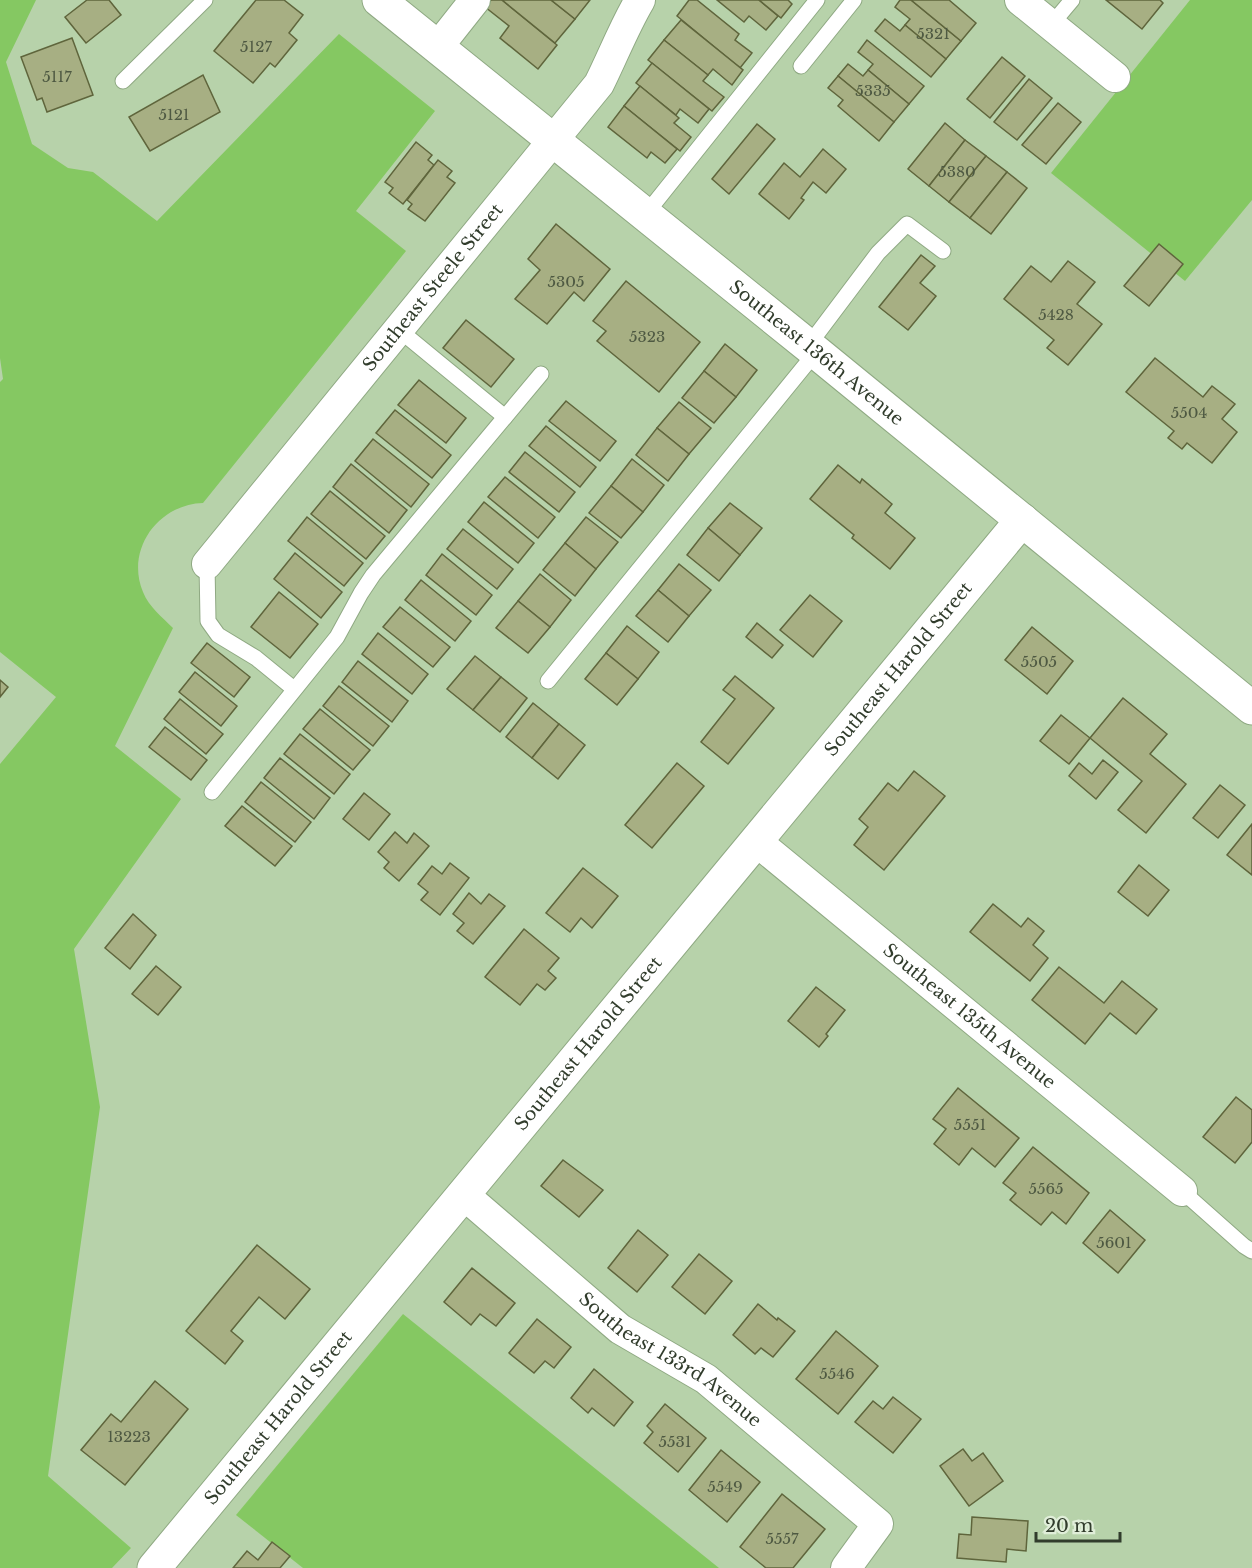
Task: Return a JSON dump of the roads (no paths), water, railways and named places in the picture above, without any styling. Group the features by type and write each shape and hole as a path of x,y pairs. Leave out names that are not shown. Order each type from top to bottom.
{"street":[{"name":"Southeast 136th Avenue","path":"379,0 1252,708"},
{"path":"437,48 475,0"},
{"name":"Southeast Steele Street","path":"207,564 599,84 627,22 640,0"},
{"path":"1020,0 1115,78"},
{"name":"Southeast Harold Street","path":"154,1568 1022,520"},
{"name":"Southeast 135th Avenue","path":"756,841 1182,1191"},
{"name":"Southeast 133rd Avenue","path":"463,1194 620,1329 706,1379 878,1524 846,1568"}],"lane":[{"path":"123,81 205,0"},
{"path":"645,215 818,0"},
{"path":"801,66 854,0"},
{"path":"1051,26 1072,0"},
{"path":"548,681 812,349 878,253 907,224 944,251"},
{"path":"398,329 505,417"},
{"path":"212,792 337,637 373,575 541,374"},
{"path":"207,564 207,621 218,635 256,658 294,689"},
{"path":"1182,1191 1252,1251"}]}
